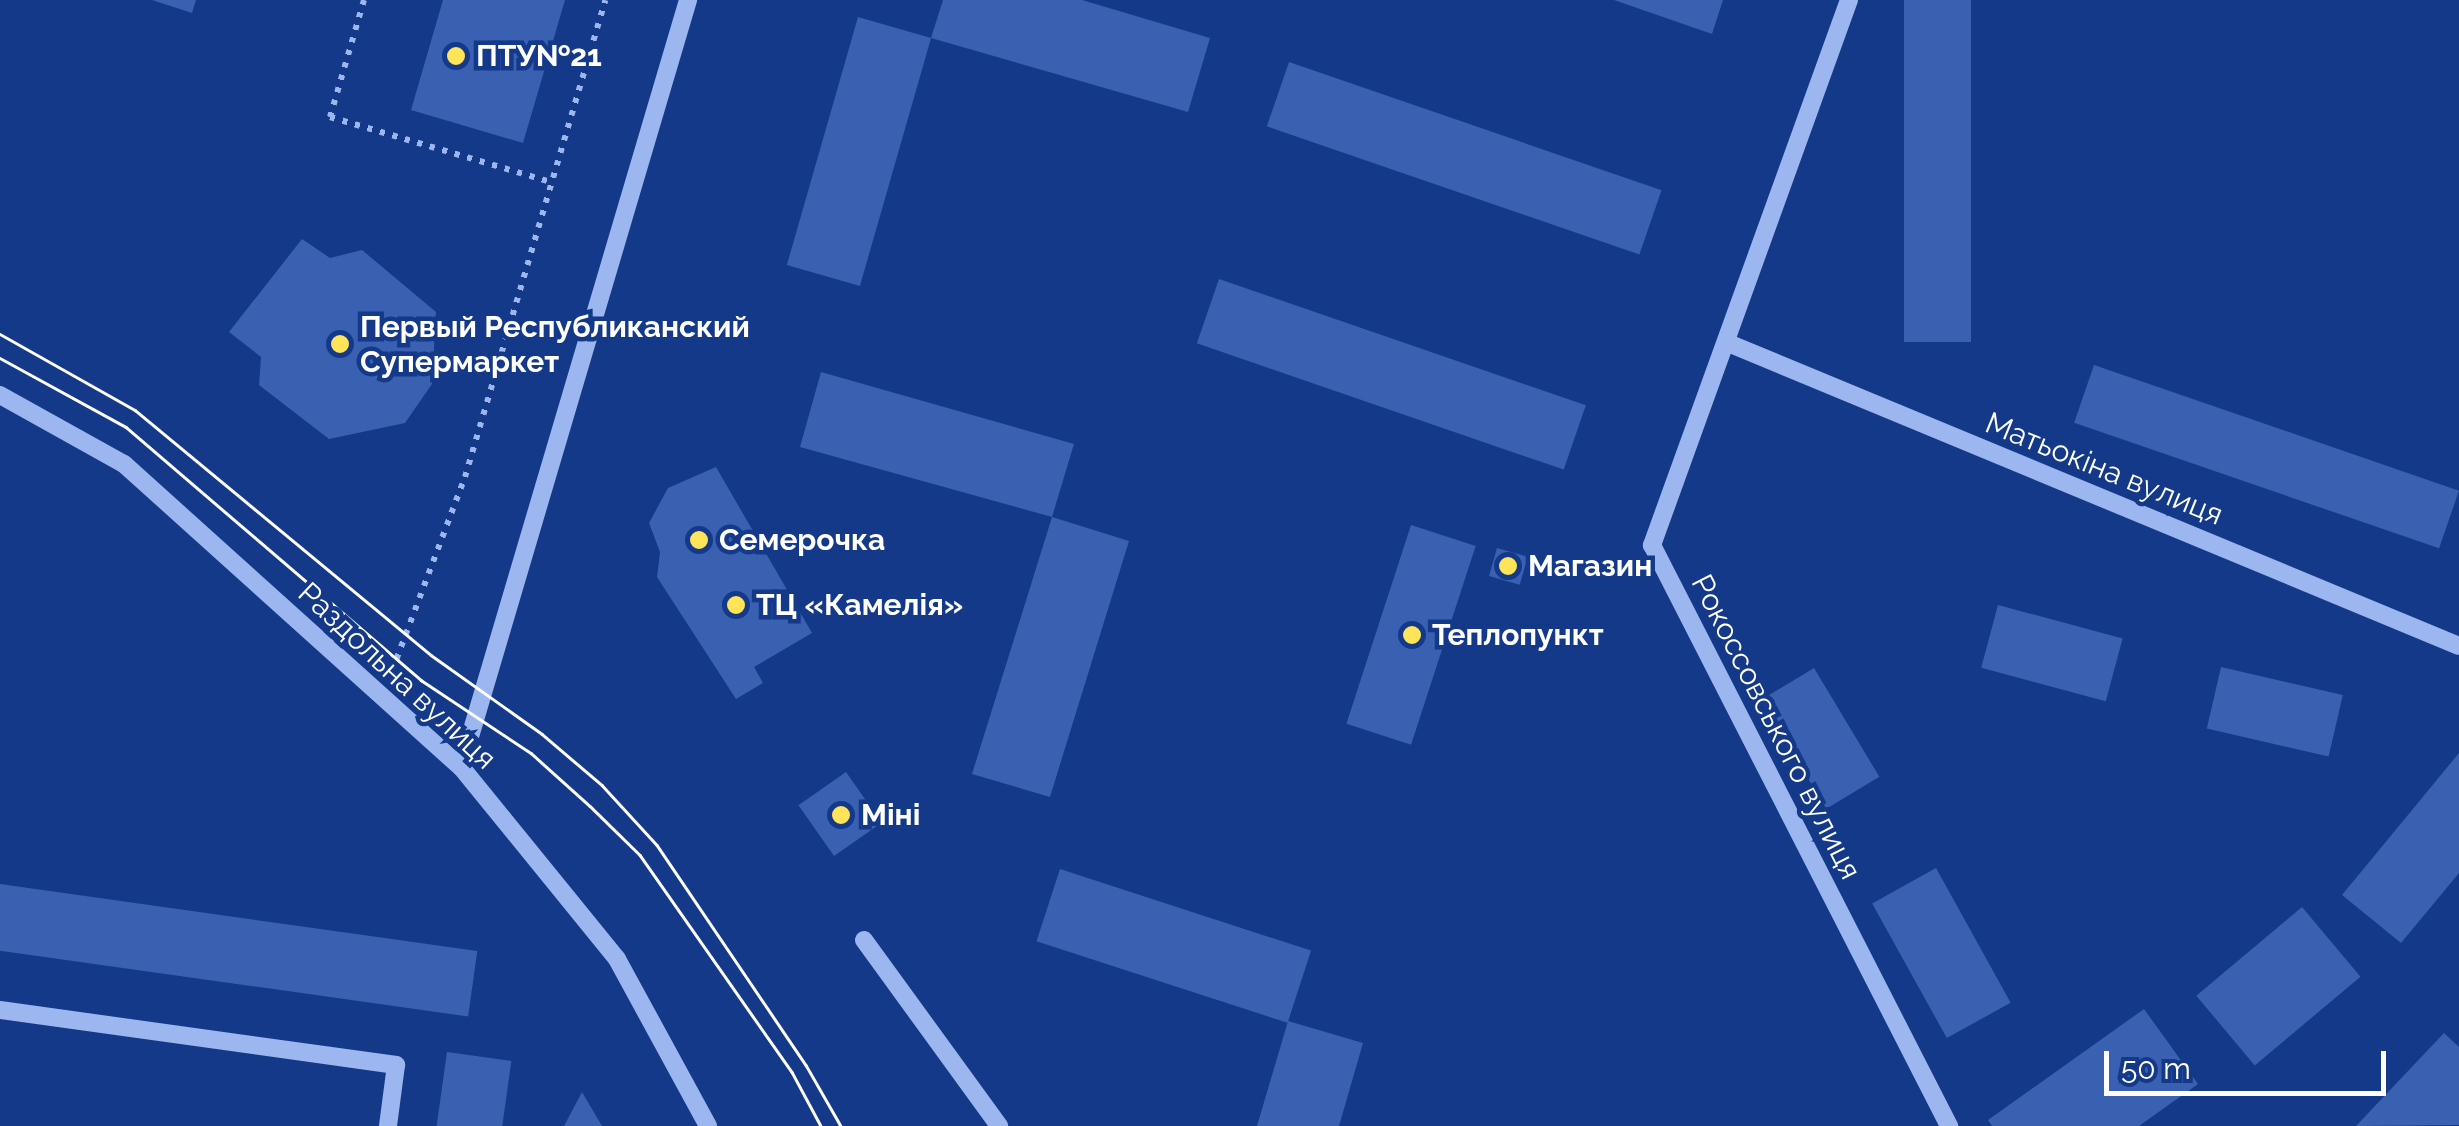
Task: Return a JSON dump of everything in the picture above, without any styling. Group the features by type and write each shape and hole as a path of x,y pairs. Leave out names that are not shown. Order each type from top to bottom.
{"street":[{"path":"461,767 688,0"},
{"name":"Рокоссовського вулиця","path":"1849,0 1728,343 1652,544 1949,1126"},
{"name":"Матьокіна вулиця","path":"1728,343 2459,646"},
{"name":"Раздольна вулиця","path":"0,395 124,464 461,767 617,960 708,1126"},
{"path":"864,940 998,1126"},
{"path":"0,1010 396,1065 388,1126"}],"path":[{"path":"364,0 330,116 548,181"},
{"path":"383,697 465,477 605,0"}],"building":[{"path":"152,0 196,0 192,13"},
{"path":"443,0 565,0 523,143 411,110"},
{"path":"943,0 1082,0 1210,38 1188,112 931,38"},
{"path":"1614,0 1723,0 1712,34"},
{"path":"1904,0 1971,0 1971,342 1904,342"},
{"path":"858,17 931,38 860,286 787,265"},
{"path":"1289,62 1662,190 1639,255 1267,126"},
{"name":"Первый Республиканский Супермаркет","path":"302,239 330,258 362,250 436,312 432,384 405,423 329,439 259,385 261,357 229,332"},
{"path":"1219,279 1586,405 1564,470 1197,343"},
{"path":"2094,365 2459,491 2439,548 2074,423"},
{"path":"821,372 1074,444 1052,517 800,447"},
{"name":"ТЦ «Камелія»","path":"716,467 812,633 754,667 763,683 736,699 657,577 660,552 649,523 668,488"},
{"path":"1052,517 1129,541 1050,797 972,774"},
{"name":"Теплопункт","path":"1411,525 1476,546 1411,745 1346,724"},
{"name":"Магазин","path":"1497,548 1528,557 1520,585 1489,576"},
{"path":"1998,605 2123,638 2106,701 1981,668"},
{"path":"2221,667 2343,695 2329,757 2207,728"},
{"path":"1814,668 1879,777 1826,809 1761,700"},
{"path":"2459,753 2459,873 2401,943 2342,895"},
{"name":"Міні","path":"846,772 882,823 834,856 798,805"},
{"path":"1936,868 2011,1003 1947,1038 1872,903"},
{"path":"1060,869 1311,951 1288,1023 1037,941"},
{"path":"0,884 477,951 468,1016 0,951"},
{"path":"2302,907 2360,977 2255,1065 2196,996"},
{"path":"2144,1009 2198,1084 2139,1126 1992,1126 1988,1120"},
{"path":"1288,1021 1363,1043 1339,1126 1257,1126"},
{"path":"2444,1033 2459,1047 2459,1125 2356,1126"},
{"path":"447,1052 511,1061 502,1126 437,1126"},
{"path":"582,1092 602,1126 564,1126"}],"tram line":[{"path":"0,334 135,410 431,655 542,734 602,785 657,845 806,1065 841,1126"},
{"path":"0,358 126,427 421,680 531,753 590,806 640,855 792,1072 821,1126"}],"place":[{"name":"ПТУ№21","path":"456,56"},
{"name":"Первый Республиканский Супермаркет","path":"340,344"},
{"name":"Семерочка","path":"699,540"},
{"name":"Магазин","path":"1508,566"},
{"name":"ТЦ «Камелія»","path":"736,605"},
{"name":"Теплопункт","path":"1412,635"},
{"name":"Міні","path":"841,815"}]}
